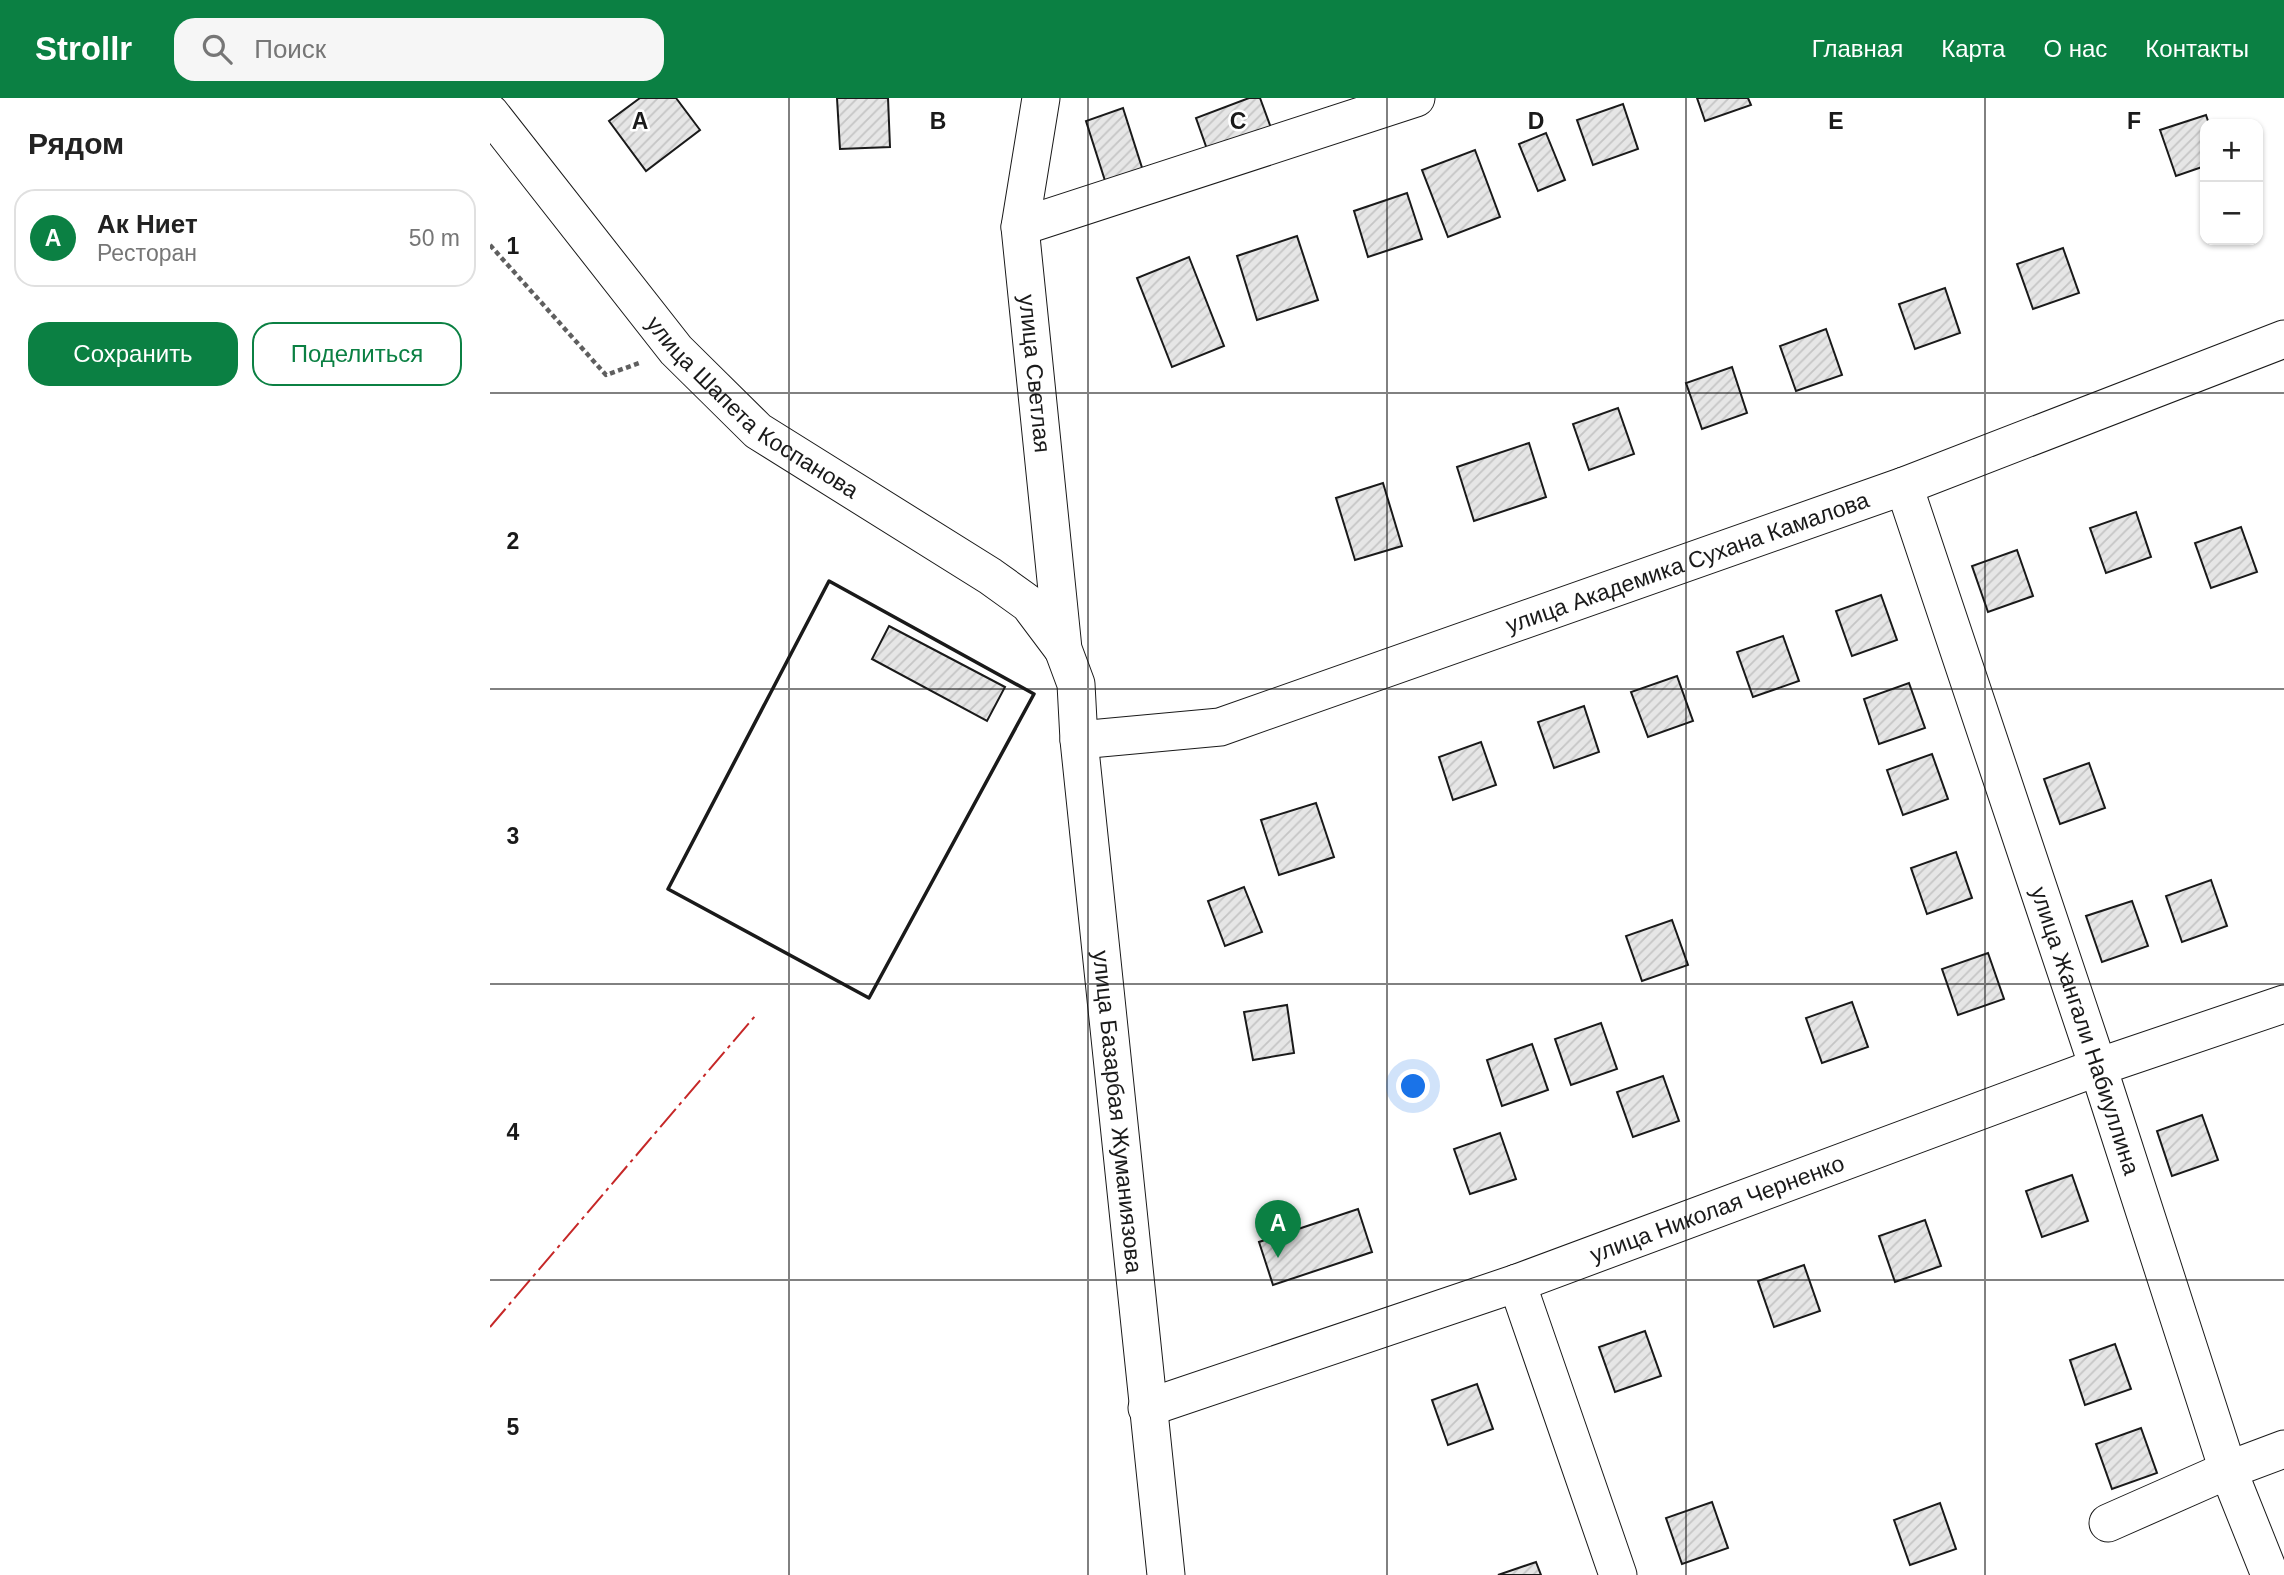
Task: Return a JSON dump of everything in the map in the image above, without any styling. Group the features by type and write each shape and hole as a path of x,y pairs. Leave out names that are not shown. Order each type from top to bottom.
{"street":[{"name":"улица Светлая","path":"1041,98 1020,226 1063,649"},
{"path":"1020,226 1416,98"},
{"name":"улица Шапета Коспанова","path":"490,113 676,350 758,431 990,576 1029,604 1063,649"},
{"name":"улица Академика Сухана Камалова","path":"1079,740 1220,727 1904,486 2284,340"},
{"name":"улица Жангали Набиуллина","path":"1904,486 2098,1067 2228,1470 2270,1575"},
{"name":"улица Базарбая Жуманиязова","path":"1063,649 1076,684 1079,740 1166,1575"},
{"name":"улица Николая Черненко","path":"1147,1408 1517,1283 2098,1067 2284,1004"},
{"path":"1517,1283 1618,1575"},
{"path":"2108,1523 2228,1470 2284,1449"}],"path":[{"path":"490,246 606,374 676,350"}],"building":[{"path":"640,98 676,98 700,130 646,171 609,121"},
{"path":"837,98 888,98 890,147 840,149"},
{"path":"1249,98 1260,98 1271,128 1208,152 1196,118"},
{"path":"1697,98 1748,98 1751,105 1705,121"},
{"path":"1623,104 1638,149 1593,165 1577,120"},
{"path":"1123,108 1144,174 1107,187 1086,121"},
{"path":"2206,115 2207,119 2200,119 2200,168 2176,176 2160,130"},
{"path":"1546,133 1565,180 1538,191 1519,144"},
{"path":"1475,150 1500,217 1448,237 1422,170"},
{"path":"1407,193 1422,239 1368,257 1354,211"},
{"path":"1297,236 1318,300 1257,320 1237,256"},
{"path":"2063,248 2079,293 2033,309 2017,264"},
{"path":"1189,257 1224,346 1172,367 1137,278"},
{"path":"1945,288 1960,333 1915,349 1899,304"},
{"path":"1826,329 1842,375 1796,391 1780,346"},
{"path":"1732,367 1747,413 1702,429 1686,383"},
{"path":"1618,408 1634,454 1589,470 1573,424"},
{"path":"1529,443 1546,497 1474,521 1457,467"},
{"path":"1383,483 1402,546 1355,560 1336,498"},
{"path":"2136,512 2151,557 2106,573 2090,528"},
{"path":"2241,527 2257,572 2211,588 2195,543"},
{"path":"2017,550 2033,596 1988,612 1972,566"},
{"path":"1881,595 1897,640 1852,656 1836,611"},
{"path":"889,626 1005,687 987,721 872,659"},
{"path":"1783,636 1799,681 1753,697 1737,652"},
{"path":"1677,676 1693,721 1648,737 1631,692"},
{"path":"1909,683 1925,728 1879,744 1864,699"},
{"path":"1584,706 1599,752 1554,768 1538,722"},
{"path":"1481,742 1496,785 1453,800 1439,757"},
{"path":"1932,754 1948,799 1903,815 1887,770"},
{"path":"2089,763 2105,808 2060,824 2044,779"},
{"path":"1316,803 1334,857 1279,875 1261,820"},
{"path":"1956,852 1972,898 1927,914 1911,868"},
{"path":"2211,880 2227,926 2182,942 2166,896"},
{"path":"1244,887 1262,932 1225,946 1208,901"},
{"path":"2132,901 2148,946 2102,962 2086,916"},
{"path":"1672,920 1688,965 1642,981 1626,936"},
{"path":"1988,953 2004,999 1958,1015 1942,969"},
{"path":"1852,1002 1868,1047 1822,1063 1806,1018"},
{"path":"1287,1005 1294,1053 1253,1060 1244,1012"},
{"path":"1601,1023 1617,1069 1571,1085 1555,1039"},
{"path":"1532,1044 1548,1090 1502,1106 1487,1060"},
{"path":"1663,1076 1679,1121 1633,1137 1617,1092"},
{"path":"2202,1115 2218,1160 2172,1176 2157,1131"},
{"path":"1500,1133 1516,1179 1470,1194 1454,1149"},
{"path":"2072,1175 2088,1221 2042,1237 2026,1191"},
{"path":"1358,1209 1372,1252 1273,1285 1259,1242"},
{"path":"1925,1220 1941,1266 1895,1282 1879,1236"},
{"path":"1804,1265 1820,1311 1774,1327 1758,1281"},
{"path":"1645,1331 1661,1376 1615,1392 1599,1347"},
{"path":"2115,1344 2131,1389 2085,1405 2070,1360"},
{"path":"1477,1384 1493,1429 1448,1445 1432,1400"},
{"path":"2141,1428 2157,1473 2112,1489 2096,1444"},
{"path":"1712,1502 1728,1548 1682,1564 1666,1518"},
{"path":"1940,1503 1956,1549 1910,1565 1894,1520"},
{"path":"1536,1562 1541,1575 1498,1575"}],"wall":[{"path":"829,581 1034,694 869,998 668,889 829,581"}],"power":[{"path":"490,1327 755,1016"}],"place":[{"name":"Ак Ниет","path":"1278,1258"}]}
